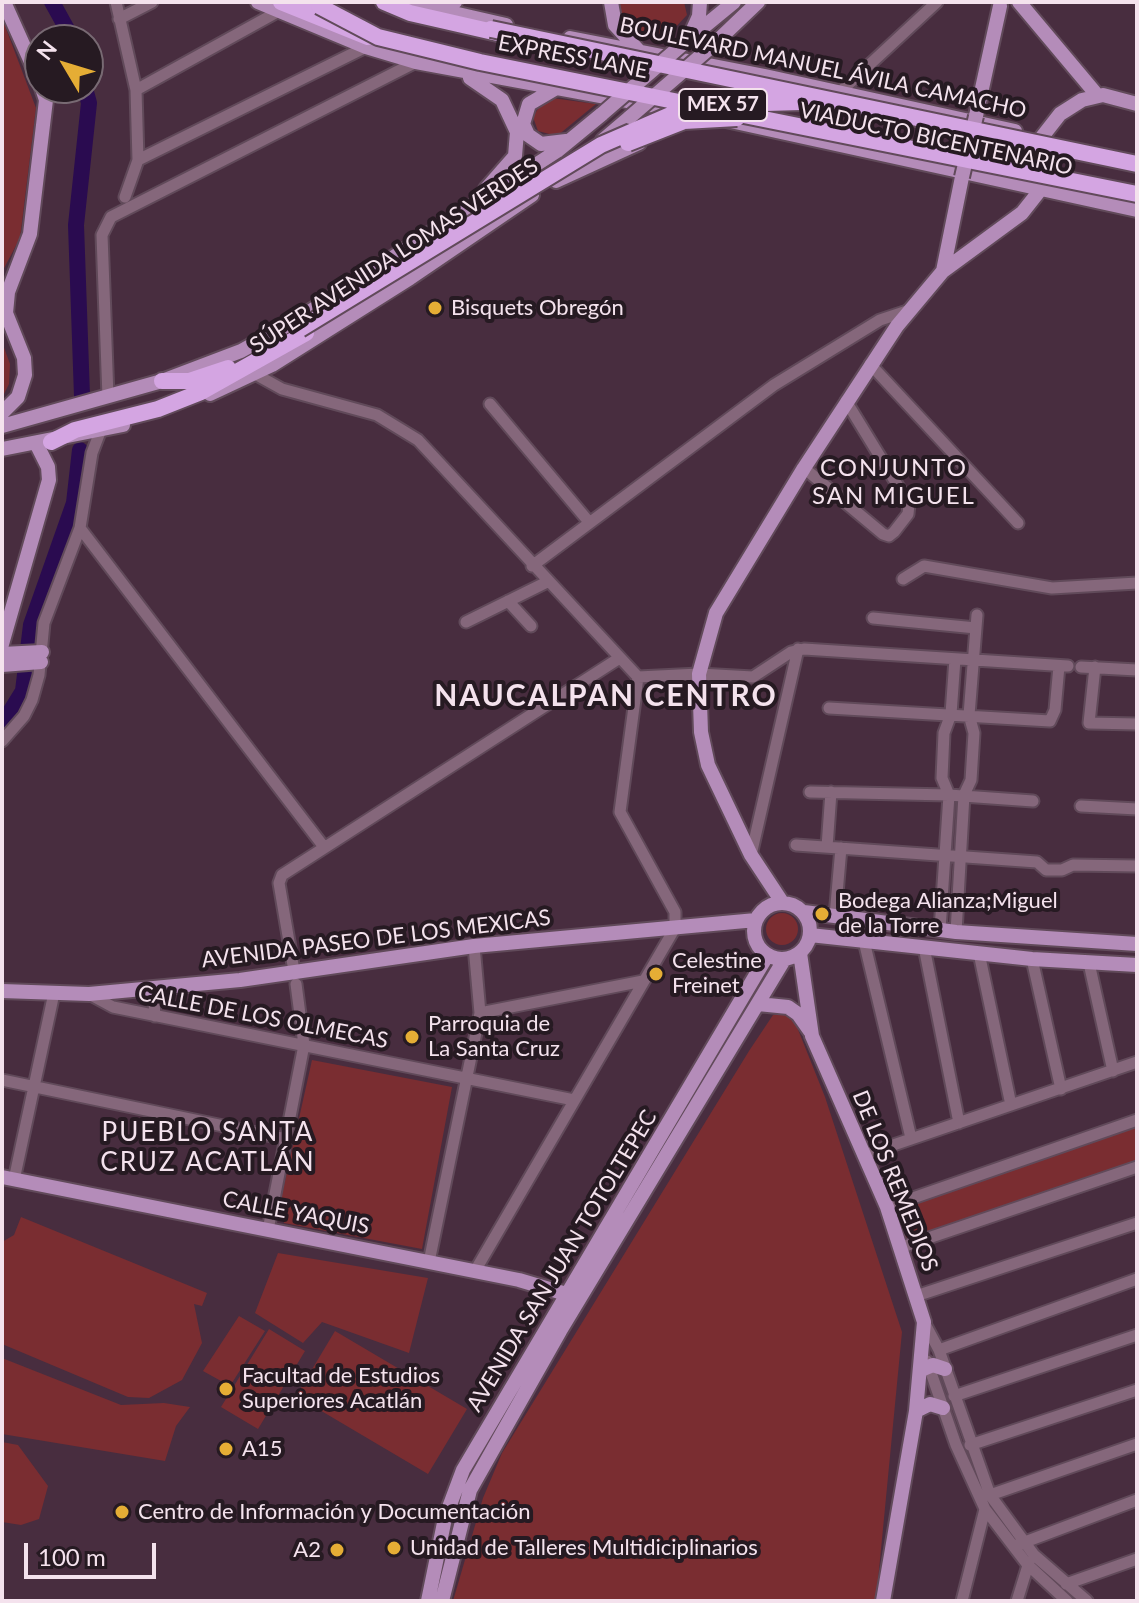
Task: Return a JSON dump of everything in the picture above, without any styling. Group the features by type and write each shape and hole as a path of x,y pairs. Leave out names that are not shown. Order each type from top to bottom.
{"highway":[{"name":"MEX 57","path":"298,2 411,42 1137,192"},
{"name":"BOULEVARD MANUEL ÁVILA CAMACHO","path":"384,2 410,13 614,62 1137,172"},
{"name":"VIADUCTO BICENTENARIO","path":"407,2 491,29 836,97 1137,161"},
{"path":"316,4 374,41"},
{"path":"280,7 374,41"},
{"name":"VIADUCTO BICENTENARIO","path":"374,41 448,60 1137,205"},
{"name":"EXPRESS LANE","path":"374,41 1137,192"},
{"path":"162,381 177,383 206,377 303,331 519,192 644,125 707,106 836,97"},
{"path":"43,442 75,430 158,409 201,392 581,162 684,121 734,120"},
{"path":"1107,184 1137,205"}],"main road":[{"path":"4,2 24,46"},
{"path":"258,2 280,7"},
{"name":"BOULEVARD MANUEL ÁVILA CAMACHO","path":"407,2 437,12 638,50 836,97 1042,137 1137,161"},
{"path":"437,12 455,2"},
{"path":"611,2 615,25 638,50"},
{"path":"686,41 699,16 700,2"},
{"name":"SÚPER AVENIDA LOMAS VERDES","path":"2,426 108,392 162,381 241,351 287,325 574,138 734,2"},
{"name":"SÚPER AVENIDA LOMAS VERDES","path":"2,449 100,432 174,409 255,374 397,286 519,205 630,117 758,2"},
{"path":"1019,2 1097,95"},
{"path":"943,271 1001,3"},
{"path":"374,41 416,62 459,72 734,120 1041,189 1137,205"},
{"path":"459,72 496,94 511,113 517,132 515,156 507,168 463,211"},
{"path":"558,87 529,104 523,116 525,130 541,144 574,138"},
{"path":"1042,137 1069,107 1097,95 1137,104"},
{"path":"2,413 18,397 25,375 24,358 6,313 8,292 30,234 46,104"},
{"path":"519,205 566,175 647,139 688,125 734,120"},
{"path":"1041,189 1022,213 943,271 870,364 804,468 716,613 699,674 701,732 708,765 775,904 804,912 956,932 1137,944"},
{"path":"39,657 5,656 49,480 43,442"},
{"path":"775,904 756,920 755,940 767,956 795,960 810,935 804,912"},
{"name":"AVENIDA PASEO DE LOS MEXICAS","path":"2,991 89,994 295,978 474,946 756,920"},
{"path":"810,935 1032,959 1137,965"},
{"path":"1064,940 1064,961"},
{"name":"AVENIDA SAN JUAN TOTOLTEPEC","path":"442,1601 470,1490 574,1296 767,956"},
{"name":"AVENIDA SAN JUAN TOTOLTEPEC","path":"428,1601 452,1494 550,1325 574,1296 758,1004 795,960"},
{"name":"DE LOS REMEDIOS","path":"795,960 812,1036 887,1207 924,1322 925,1368 882,1600"},
{"path":"758,1004 788,1007 805,1022 812,1036"},
{"name":"CALLE YAQUIS","path":"8,1179 519,1280 574,1296"},
{"path":"519,1280 546,1298 550,1325"},
{"path":"925,1368 945,1369"},
{"path":"916,1411 930,1404 943,1408"}],"street":[{"path":"116,2 136,90 138,160 125,197"},
{"path":"119,19 152,2"},
{"path":"836,97 937,2"},
{"path":"136,90 280,7"},
{"path":"138,160 374,41"},
{"path":"108,392 104,225 111,217 416,62"},
{"path":"532,566 774,385 880,320 910,310"},
{"path":"870,364 1018,523"},
{"path":"255,374 282,389 350,406 402,428 418,440 618,659 638,677 699,674 753,677 798,649 1137,670"},
{"path":"804,468 883,534 889,536 894,532 911,509 846,401"},
{"path":"490,404 589,522"},
{"path":"2,741 24,716 32,700 49,603 80,528 92,453 100,432"},
{"path":"80,528 324,847"},
{"path":"903,579 924,566 1064,589 1136,583"},
{"path":"466,622 547,582"},
{"path":"508,601 531,626"},
{"path":"873,618 976,622 969,715 974,733 971,780 964,795 956,932"},
{"path":"751,855 798,649"},
{"path":"268,1230 304,1045 279,878 618,659"},
{"path":"940,930 949,795 942,778 944,733 951,714 955,659"},
{"path":"829,708 1050,721 1069,666"},
{"path":"1095,667 1089,723 1137,724"},
{"path":"475,1271 675,928 675,912 620,812 638,677"},
{"path":"810,792 964,795 1033,801"},
{"path":"827,847 831,792"},
{"path":"1081,806 1137,809"},
{"path":"796,845 1037,862 1046,870 1062,870 1073,865 1137,866"},
{"path":"835,916 841,848"},
{"path":"864,941 911,1138"},
{"path":"429,1262 480,1013 474,946"},
{"path":"924,947 959,1123"},
{"path":"979,953 1011,1105"},
{"path":"1032,959 1061,1089"},
{"path":"1089,963 1113,1071"},
{"path":"480,1013 643,981"},
{"path":"153,988 155,1016"},
{"path":"8,1179 36,1088 54,993"},
{"name":"CALLE DE LOS OLMECAS","path":"89,994 113,1007 574,1100"},
{"path":"864,1155 1137,1062"},
{"path":"2,1080 286,1139"},
{"path":"887,1207 1137,1120"},
{"path":"902,1247 1137,1167"},
{"path":"916,1296 1137,1223"},
{"path":"939,1350 1137,1279"},
{"path":"924,1322 939,1350 990,1495 1017,1544"},
{"path":"954,1396 1137,1335"},
{"path":"925,1368 985,1509 1067,1601"},
{"path":"970,1445 1137,1390"},
{"path":"990,1495 1137,1444"},
{"path":"1017,1544 1137,1500"},
{"path":"962,1601 985,1509"},
{"path":"1031,1559 1087,1601"},
{"path":"1017,1601 1031,1559"},
{"path":"1066,1584 1137,1559"}],"shaded area":[{"path":"617,2 684,2 687,15 671,32 639,37 618,18"},
{"path":"2,18 24,76 24,104 34,104 36,108 20,238 2,272"},
{"path":"552,98 596,104 557,136 538,131 533,117 542,102"},
{"path":"2,342 10,364 9,384 2,398"},
{"path":"782,913 793,918 798,929 793,940 782,945 771,940 766,929 771,918"},
{"path":"784,1013 795,1022 825,1097 902,1332 876,1601 453,1601 483,1498 502,1453 749,1051 773,1015"},
{"path":"312,1060 452,1087 422,1249 284,1223 284,1218 277,1217"},
{"path":"1137,1126 1137,1160 904,1243 891,1209"},
{"path":"21,1217 207,1293 202,1306 194,1304 202,1343 182,1380 149,1398 128,1397 2,1344 2,1242 14,1235"},
{"path":"278,1253 428,1278 409,1353 322,1322 303,1343 255,1313"},
{"path":"239,1316 265,1331 230,1386 203,1371"},
{"path":"269,1329 305,1351 258,1429 221,1407"},
{"path":"335,1331 467,1409 428,1474 296,1396"},
{"path":"2,1358 121,1405 164,1403 190,1407 176,1426 165,1461 2,1434"},
{"path":"2,1442 18,1445 48,1486 39,1519 21,1525 2,1522"}],"waterway":[{"path":"52,2 64,24"},
{"path":"82,396 76,225 89,104"},
{"path":"2,725 23,691 31,625 74,503 80,450"}],"place":[{"name":"Bisquets Obregón","path":"435,308"},
{"name":"Bodega Alianza;Miguel de la Torre","path":"822,914"},
{"name":"Celestine Freinet","path":"656,974"},
{"name":"Parroquia de La Santa Cruz","path":"412,1037"},
{"name":"Facultad de Estudios Superiores Acatlán","path":"226,1389"},
{"name":"A15","path":"226,1449"},
{"name":"Centro de Información y Documentación","path":"122,1512"},
{"name":"Unidad de Talleres Multidiciplinarios","path":"394,1548"},
{"name":"A2","path":"337,1550"}],"district":[{"name":"CONJUNTO SAN MIGUEL","path":"894,482"},
{"name":"NAUCALPAN CENTRO","path":"606,696"},
{"name":"PUEBLO SANTA CRUZ ACATLÁN","path":"208,1148"}]}
